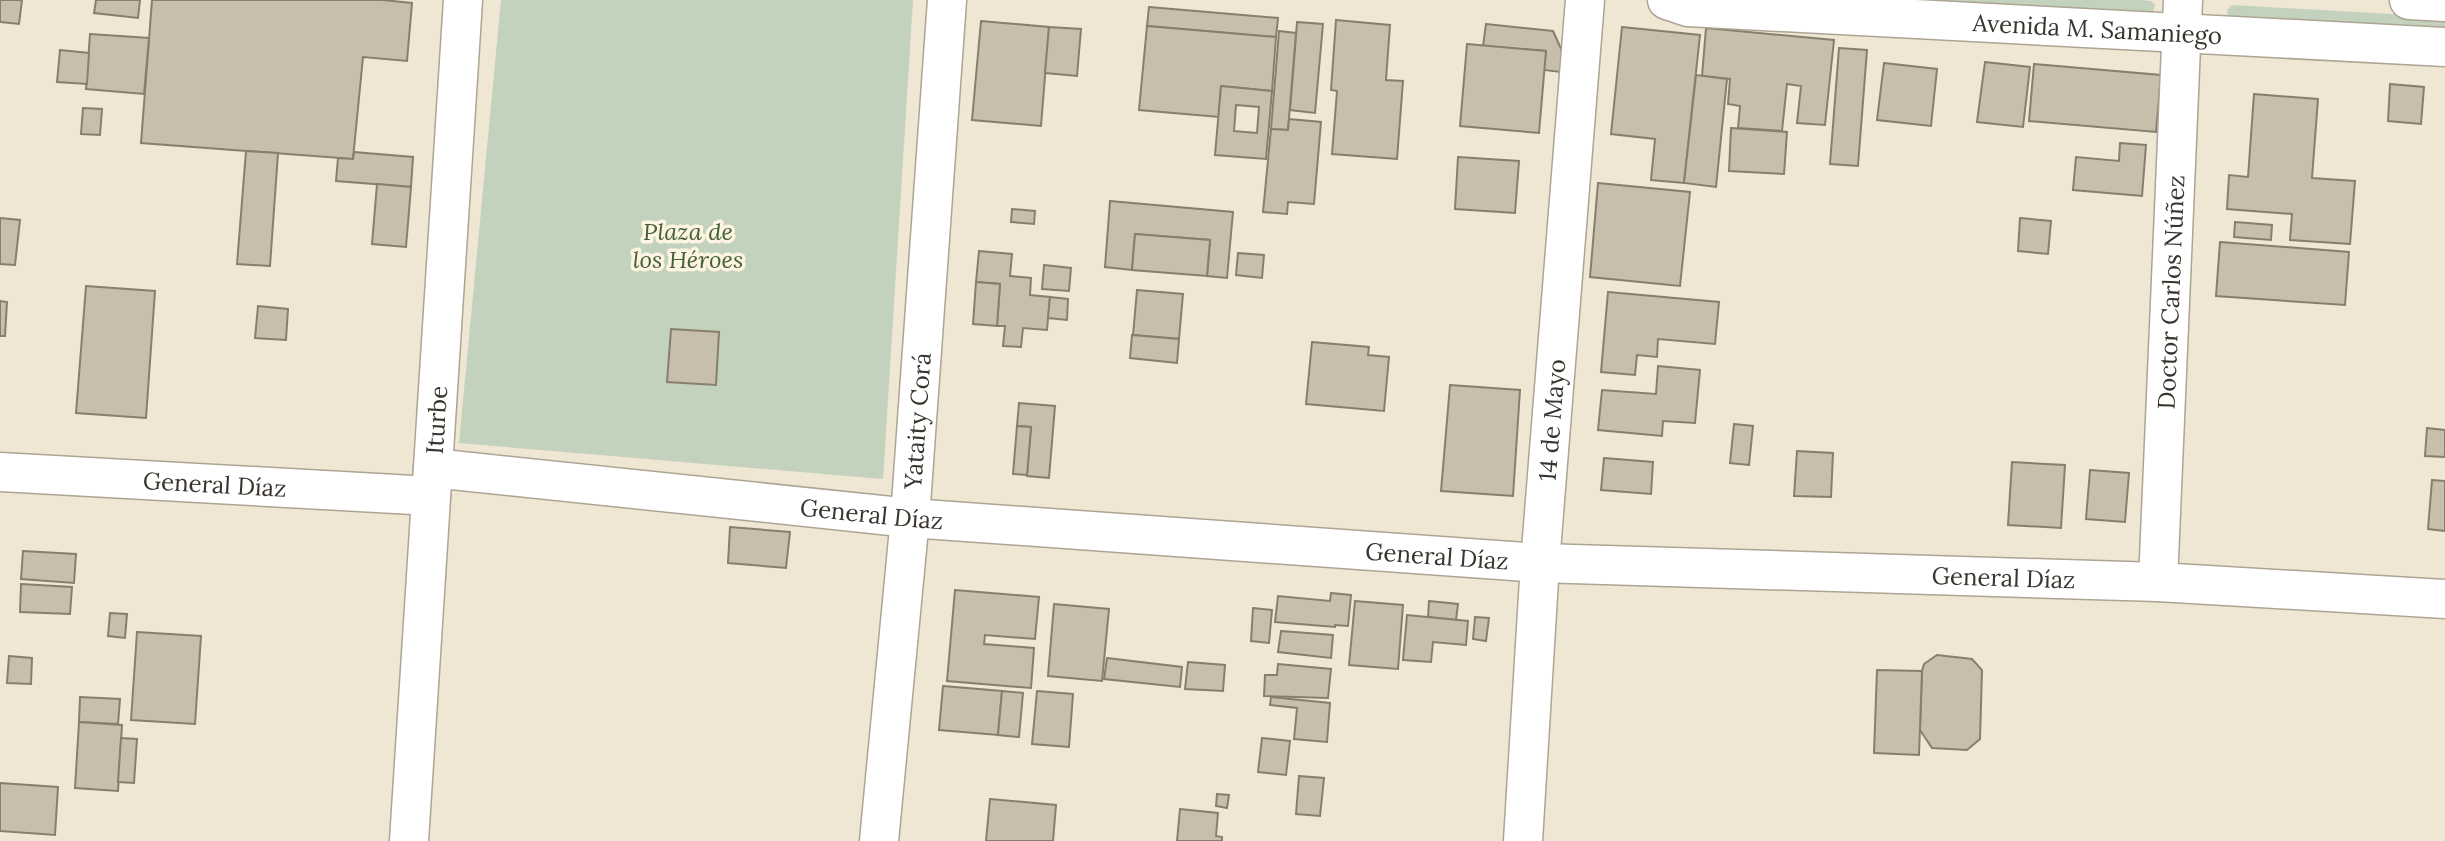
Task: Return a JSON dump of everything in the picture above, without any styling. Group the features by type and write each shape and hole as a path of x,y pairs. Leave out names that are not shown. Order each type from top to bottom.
{"street":[{"name":"Iturbe","path":"409,841 463,0"},
{"name":"Yataity Corá","path":"879,841 910,518 947,0"},
{"name":"14 de Mayo","path":"1523,841 1540,563 1585,0"},
{"name":"Avenida M. Samaniego","path":"1667,0 1688,7 2183,16 2445,47"},
{"path":"2410,0 2445,2"},
{"name":"Doctor Carlos Núñez","path":"2158,582 2183,16"},
{"name":"General Díaz","path":"0,472 432,482 1540,563 2158,582 2445,599"}],"green space":[{"name":"Plaza de los Héroes","path":"501,0 913,0 883,479 459,443"},
{"path":"1860,0 2141,0 2151,1 2155,5 2152,15"},
{"path":"2232,5 2445,17 2445,32 2228,18 2227,10"}],"building":[{"path":"0,0 22,0 19,24 0,22"},
{"path":"96,0 140,0 138,18 94,13"},
{"path":"152,0 383,0 412,3 407,61 363,57 353,159 141,143"},
{"path":"1149,7 1278,18 1276,37 1147,26"},
{"path":"1336,20 1390,25 1386,80 1403,81 1397,159 1332,154 1337,91 1331,90"},
{"path":"981,21 1049,27 1041,126 972,120"},
{"path":"1297,22 1323,24 1315,113 1290,110"},
{"path":"1486,24 1553,31 1563,53 1560,72 1544,70 1546,51 1483,46"},
{"path":"1147,26 1276,37 1272,91 1221,86 1219,117 1139,110"},
{"path":"1049,27 1081,29 1077,76 1045,73"},
{"path":"1622,27 1700,35 1684,183 1651,180 1655,139 1611,134"},
{"path":"1706,28 1834,40 1825,125 1797,123 1801,86 1787,84 1782,131 1738,128 1740,106 1728,104 1730,79 1702,76"},
{"path":"1279,31 1296,33 1288,130 1271,129"},
{"path":"90,34 149,38 144,94 86,89"},
{"path":"1467,44 1546,51 1539,133 1460,126"},
{"path":"1839,48 1867,50 1858,166 1830,164"},
{"path":"60,50 89,53 87,84 57,82"},
{"path":"1985,62 2030,67 2023,127 1977,122"},
{"path":"1884,63 1937,69 1931,126 1877,120"},
{"path":"2034,64 2161,75 2156,132 2029,121"},
{"path":"1696,75 1727,79 1716,187 1684,183"},
{"path":"2390,84 2424,87 2421,124 2388,121"},
{"path":"1221,86 1272,91 1266,159 1215,155","holes":["1236,105 1259,107 1257,133 1234,131"]},
{"path":"2254,94 2318,99 2312,178 2355,181 2350,244 2290,240 2292,214 2227,209 2229,175 2248,177"},
{"path":"83,108 102,109 100,135 81,134"},
{"path":"1289,119 1321,122 1314,204 1288,202 1287,214 1263,212 1271,129 1288,130"},
{"path":"1731,128 1787,132 1784,174 1729,171"},
{"path":"2120,143 2146,145 2142,196 2073,190 2076,157 2119,161"},
{"path":"246,151 278,153 270,266 237,264"},
{"path":"354,152 413,157 411,187 336,181 338,158 353,159"},
{"path":"1458,157 1519,161 1515,213 1455,209"},
{"path":"1598,183 1690,192 1680,286 1590,277"},
{"path":"377,184 411,187 406,247 372,244"},
{"path":"1110,201 1233,212 1227,278 1207,276 1210,240 1135,234 1132,270 1105,267"},
{"path":"1012,209 1035,211 1034,224 1011,222"},
{"path":"0,218 20,220 15,265 0,264"},
{"path":"2020,218 2051,221 2048,254 2018,251"},
{"path":"2235,222 2272,225 2271,240 2234,237"},
{"path":"1135,234 1210,240 1207,276 1132,270"},
{"path":"2220,242 2349,252 2345,305 2216,296"},
{"path":"979,251 1012,254 1010,276 1031,278 1030,295 1050,297 1047,330 1023,328 1021,347 1003,346 1005,326 997,326 1000,284 976,282"},
{"path":"1238,253 1264,255 1262,278 1236,275"},
{"path":"1044,265 1071,268 1069,291 1042,289"},
{"path":"976,282 1000,284 997,326 973,324"},
{"path":"86,286 155,291 146,418 76,413"},
{"path":"1137,290 1183,294 1179,339 1133,335"},
{"path":"1608,292 1719,302 1715,344 1658,339 1657,357 1637,355 1635,375 1601,372"},
{"path":"1050,297 1068,299 1067,320 1048,318"},
{"path":"0,301 7,302 5,336 0,336"},
{"path":"258,306 288,309 286,340 255,338"},
{"path":"671,329 719,332 716,385 667,382"},
{"path":"1132,335 1179,339 1177,363 1130,358"},
{"path":"1312,342 1369,347 1368,355 1389,357 1384,411 1306,404"},
{"path":"1658,366 1700,370 1695,423 1663,421 1662,436 1598,430 1602,390 1656,394"},
{"path":"1450,385 1520,390 1513,496 1441,491"},
{"path":"1019,403 1055,406 1049,478 1027,476 1031,427 1017,426"},
{"path":"1734,424 1753,426 1749,465 1730,463"},
{"path":"1017,426 1031,427 1027,475 1013,474"},
{"path":"2427,428 2445,430 2445,457 2425,456"},
{"path":"1797,451 1833,453 1831,497 1794,496"},
{"path":"1604,458 1653,462 1651,494 1601,490"},
{"path":"2012,462 2065,465 2061,528 2008,525"},
{"path":"2090,470 2129,473 2125,522 2086,519"},
{"path":"2432,480 2445,481 2445,531 2428,529"},
{"path":"730,527 790,532 786,568 728,563"},
{"path":"23,551 76,554 74,583 21,579"},
{"path":"21,584 72,587 70,614 20,612"},
{"path":"955,590 1039,597 1035,639 985,635 984,644 1034,648 1031,688 947,681"},
{"path":"1331,593 1351,595 1348,626 1275,622 1278,596 1330,601"},
{"path":"1355,601 1403,605 1398,669 1349,665"},
{"path":"1429,601 1458,604 1456,620 1428,617"},
{"path":"1054,604 1109,609 1102,681 1048,676"},
{"path":"1253,608 1272,610 1269,643 1251,641"},
{"path":"110,613 127,614 125,638 108,636"},
{"path":"1407,615 1468,621 1466,645 1433,642 1431,662 1403,660"},
{"path":"1475,617 1489,618 1486,641 1473,639"},
{"path":"1281,631 1333,635 1331,658 1278,652"},
{"path":"137,632 201,636 195,724 131,720"},
{"path":"1937,655 1972,659 1982,670 1980,739 1967,750 1932,748 1920,730 1922,671 1924,664"},
{"path":"9,656 32,658 31,684 7,683"},
{"path":"1107,658 1182,667 1180,687 1104,679"},
{"path":"1188,662 1225,665 1223,691 1185,689"},
{"path":"1278,664 1331,669 1328,698 1264,696 1265,675 1277,675"},
{"path":"1877,670 1922,671 1919,755 1874,753"},
{"path":"943,686 1002,691 998,735 939,730"},
{"path":"1002,691 1023,693 1019,737 998,735"},
{"path":"1037,691 1073,694 1069,747 1032,744"},
{"path":"80,697 120,699 118,724 79,722"},
{"path":"1271,697 1330,703 1327,742 1294,739 1297,708 1270,705"},
{"path":"79,722 122,725 118,791 75,788"},
{"path":"121,738 137,739 134,783 118,782"},
{"path":"1262,738 1290,741 1286,775 1258,772"},
{"path":"1299,776 1324,778 1320,816 1296,814"},
{"path":"0,783 58,787 55,835 0,831"},
{"path":"1217,794 1229,795 1227,808 1216,806"},
{"path":"990,799 1056,805 1053,841 986,841"},
{"path":"1180,809 1218,813 1216,836 1222,837 1222,841 1177,841"}]}
